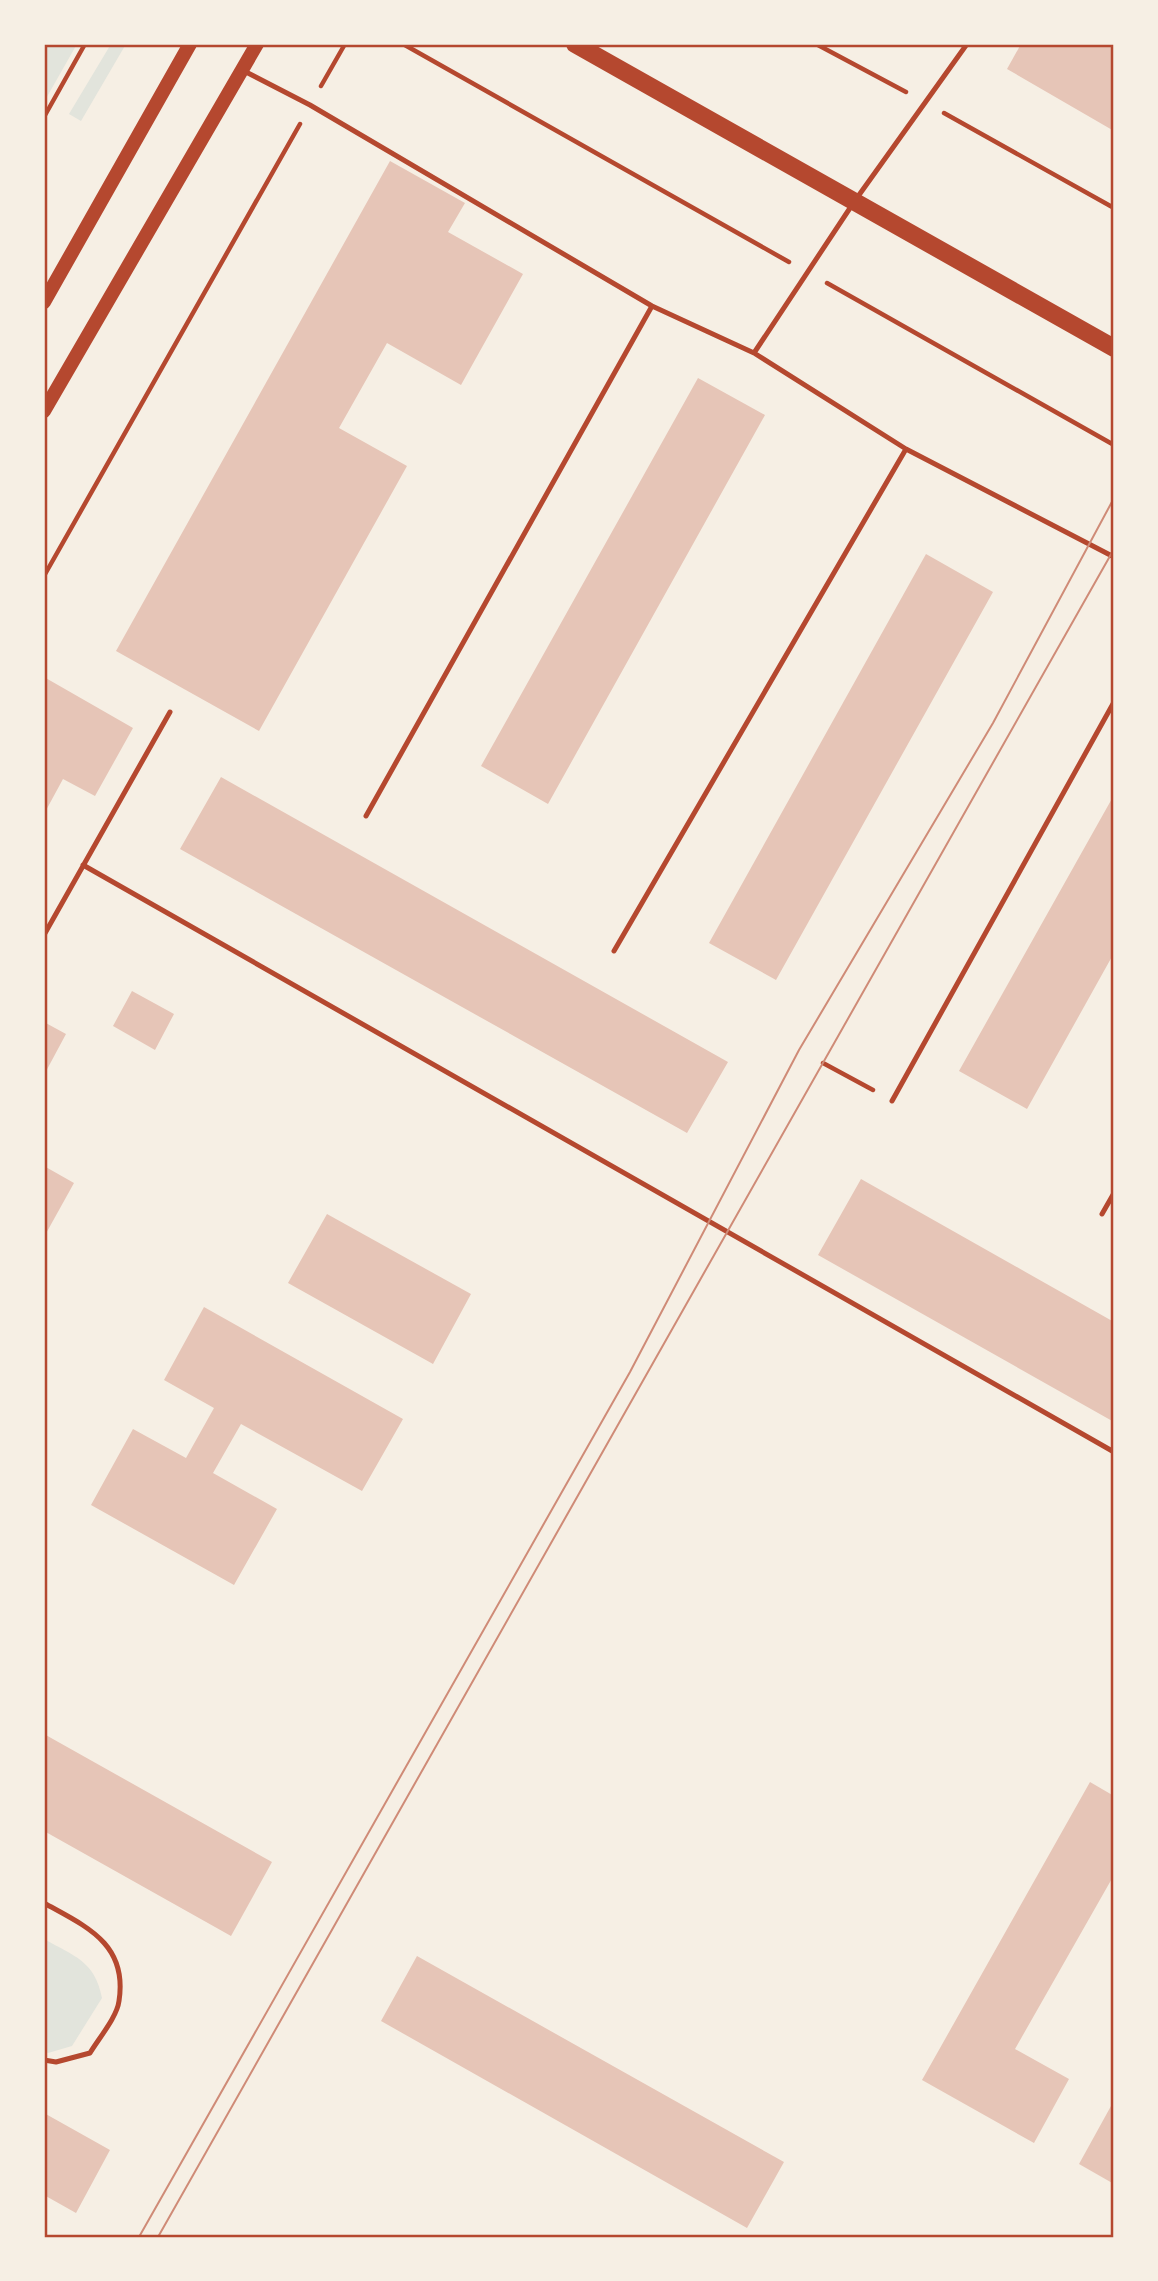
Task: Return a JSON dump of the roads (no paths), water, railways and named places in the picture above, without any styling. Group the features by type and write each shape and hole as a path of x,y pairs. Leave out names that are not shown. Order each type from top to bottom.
{"main road":[{"path":"44,302 190,44"},
{"path":"44,411 257,44"},
{"path":"575,44 1114,348"}],"lane":[{"path":"754,353 854,202 967,44"},
{"path":"242,70 310,105 653,306 754,353 906,449 1114,557"},
{"path":"366,816 653,306"},
{"path":"614,951 906,449"},
{"path":"892,1101 1114,702"},
{"path":"44,935 170,712"},
{"path":"83,864 1114,1452"},
{"path":"1102,1214 1114,1193"},
{"path":"44,1903 99,1934 118,1967 119,2003 90,2053 56,2062 44,2060"}],"tram line":[{"path":"139,2237 630,1372 799,1050 993,723 1114,498"},
{"path":"158,2237 1114,549"}]}
